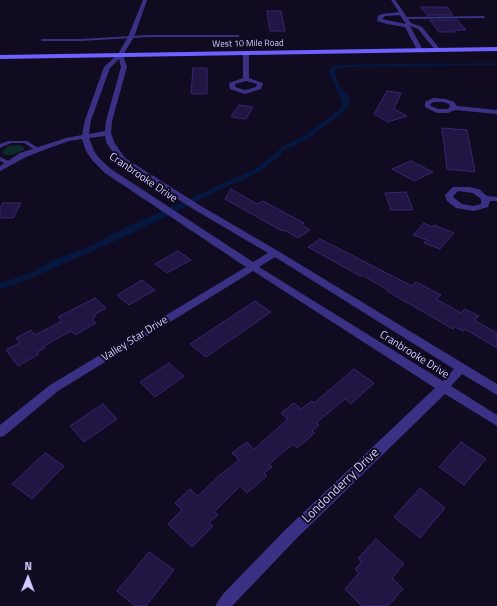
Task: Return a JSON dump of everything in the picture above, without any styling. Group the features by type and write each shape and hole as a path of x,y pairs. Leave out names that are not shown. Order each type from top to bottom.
{"main road":[{"name":"West 10 Mile Road","path":"0,57 497,49"}],"street":[{"path":"85,136 88,120 107,67 120,55 131,37 145,0"},
{"path":"393,0 405,18 420,50"},
{"path":"401,13 384,15 380,17 379,20 387,23 420,28 438,50"},
{"path":"246,53 246,80"},
{"path":"0,169 37,149 85,136 108,133 109,121 124,67 120,55"},
{"path":"454,108 497,112"},
{"name":"Cranbrooke Drive","path":"108,133 110,142 122,160 198,208 275,252 497,390"},
{"name":"Cranbrooke Drive","path":"85,136 90,151 96,160 108,171 226,248 252,267 497,421"},
{"path":"485,198 497,199"},
{"name":"Valley Star Drive","path":"0,432 54,388 275,252"},
{"name":"Londonderry Drive","path":"223,606 292,533 443,388 461,368"}],"lane":[{"path":"405,18 484,17"},
{"path":"42,40 238,36"},
{"path":"0,146 10,142 25,142 37,149"},
{"path":"0,159 9,163"}],"green space":[{"path":"20,145 24,147 24,150 12,155 2,153 8,146"}],"water":[{"path":"497,63 497,65 345,67 337,69 335,71 337,79 340,86 348,95 350,101 347,109 306,140 283,151 281,155 265,168 244,180 232,184 133,233 39,275 0,290 0,283 30,273 51,261 93,245 122,229 253,170 269,159 282,147 304,136 340,109 343,103 330,75 329,70 331,67 336,65"}],"building":[{"path":"421,7 447,7 453,15 427,15"},
{"path":"267,11 281,11 285,31 270,31"},
{"path":"430,20 457,20 466,30 439,32"},
{"path":"193,68 207,68 207,94 191,94"},
{"path":"387,91 401,93 394,109 407,116 388,122 374,114"},
{"path":"239,105 253,107 246,119 231,117"},
{"path":"442,128 467,130 475,172 447,169"},
{"path":"411,161 433,172 414,181 392,169"},
{"path":"231,189 257,204 263,201 304,223 302,225 310,230 298,238 284,230 282,231 225,199"},
{"path":"406,192 413,210 391,210 385,193"},
{"path":"3,203 21,203 13,218 0,218 0,208"},
{"path":"424,223 432,227 434,225 454,233 440,249 424,243 427,240 413,235"},
{"path":"320,239 412,286 416,282 441,295 436,299 461,313 465,309 479,316 474,320 497,333 497,348 465,329 463,331 455,327 453,329 362,275 360,276 308,247"},
{"path":"178,251 191,260 167,273 155,264"},
{"path":"142,280 155,290 129,305 117,295"},
{"path":"95,298 106,308 94,315 95,317 92,319 96,323 75,335 71,331 44,346 45,348 37,352 39,354 18,366 6,350 20,343 16,338 31,330 35,335 62,321 58,317"},
{"path":"255,301 271,312 206,357 190,344"},
{"path":"169,363 184,376 155,397 140,382"},
{"path":"354,369 374,383 351,404 345,399 316,423 319,425 312,431 315,433 297,448 293,444 269,464 272,467 264,473 267,476 247,493 240,486 214,512 218,515 209,523 213,526 192,547 168,524 182,510 175,503 190,489 198,496 220,475 239,460 232,453 247,442 254,449 288,419 281,413 294,403 301,409 312,401 314,403"},
{"path":"103,404 117,419 84,442 70,426"},
{"path":"461,442 486,459 464,485 439,467"},
{"path":"45,453 64,466 32,499 12,484"},
{"path":"420,488 445,508 420,538 394,517"},
{"path":"376,539 404,564 392,578 403,589 388,606 362,606 345,589 359,573 355,569 362,562 358,558"},
{"path":"149,552 174,570 146,606 135,606 117,591"}]}
